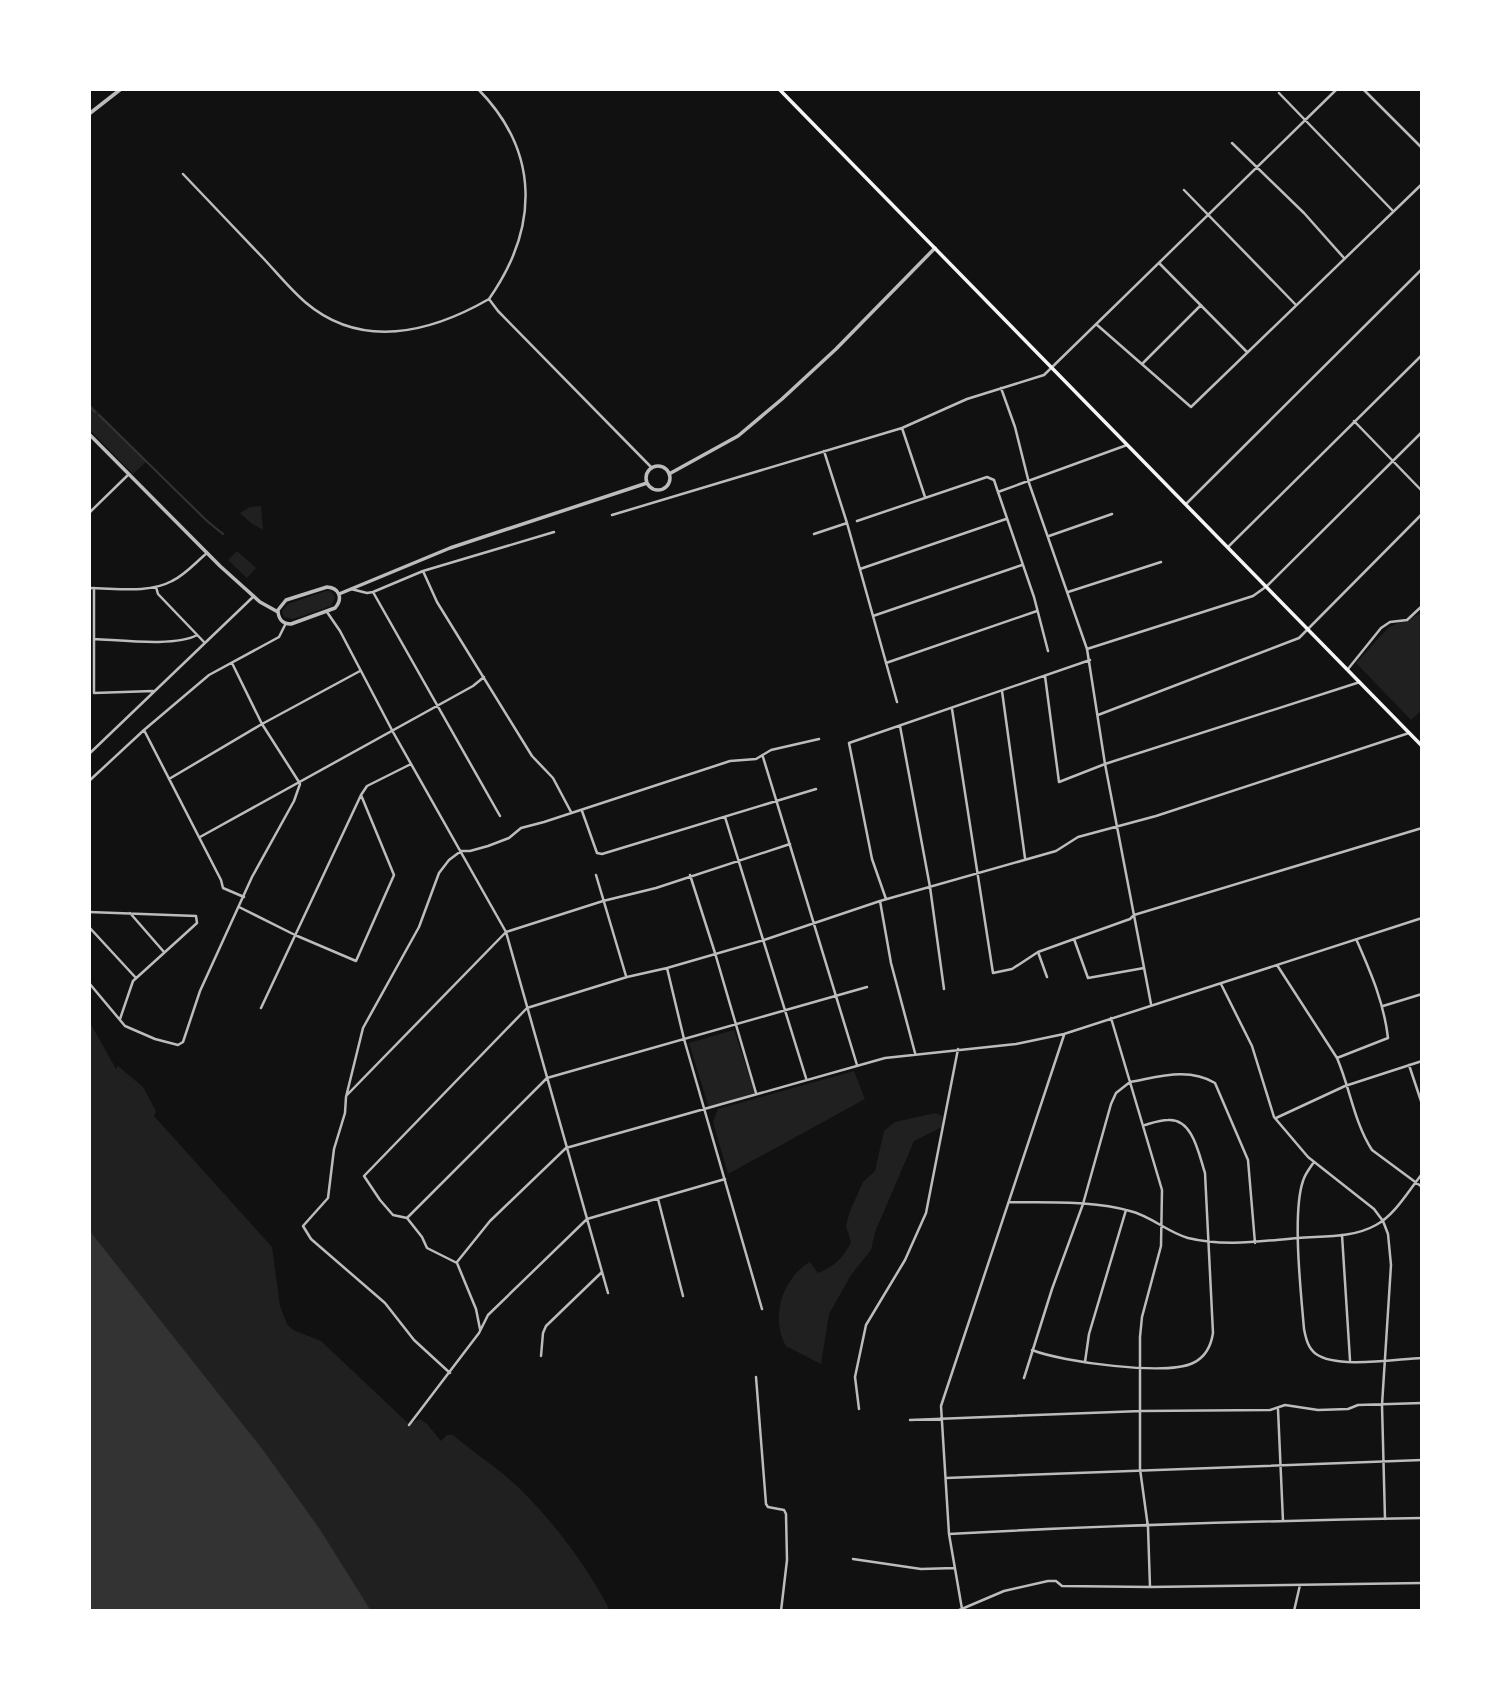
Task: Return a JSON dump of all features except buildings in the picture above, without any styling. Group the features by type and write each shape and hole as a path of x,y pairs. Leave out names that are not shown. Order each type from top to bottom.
{"main road":[{"path":"779,89 1422,746"}],"street":[{"path":"89,114 121,89"},
{"path":"183,174 305,303 331,318 352,328 379,333 413,330 442,323 489,299 514,254 526,211 522,161 507,125 478,89"},
{"path":"612,514 902,428 967,399 1044,375 1337,89"},
{"path":"1363,89 1422,148"},
{"path":"1279,93 1392,210"},
{"path":"1232,143 1304,213 1343,258"},
{"path":"1097,324 1191,407 1392,210 1422,184"},
{"path":"1184,190 1295,304"},
{"path":"669,474 738,436 765,414 836,349 935,248"},
{"path":"1159,263 1247,352"},
{"path":"1187,503 1422,269"},
{"path":"489,299 652,468"},
{"path":"1142,364 1201,305"},
{"path":"1228,547 1422,355"},
{"path":"1001,388 1015,426 1029,483 1090,660 1116,828 1151,1004"},
{"path":"1354,421 1422,491"},
{"path":"902,428 925,497"},
{"path":"1087,649 1253,596 1268,586 1422,432"},
{"path":"89,434 207,553 264,605 278,612"},
{"path":"998,492 1029,483 1127,445"},
{"path":"824,451 897,702"},
{"path":"661,466 669,474 670,480 664,488 655,489 648,483 646,475 652,468 661,466"},
{"path":"89,513 129,474"},
{"path":"856,521 986,477 994,480 1023,564 1048,651"},
{"path":"339,594 450,548 648,483"},
{"path":"1049,536 1112,514"},
{"path":"1097,715 1299,638 1422,514"},
{"path":"860,569 1007,519"},
{"path":"814,534 847,523"},
{"path":"351,589 373,592 423,571 554,532"},
{"path":"153,691 94,693 91,588 156,587 175,580 207,553"},
{"path":"1068,592 1160,562"},
{"path":"873,616 1023,564"},
{"path":"423,571 437,602 531,756 553,778 572,812"},
{"path":"156,587 158,594 204,642"},
{"path":"325,587 334,588 339,594 338,605 327,612 294,623 281,620 278,612 286,600 325,587"},
{"path":"373,592 500,816"},
{"path":"89,754 254,596"},
{"path":"1348,669 1381,628 1390,622 1407,620 1422,606"},
{"path":"886,663 1037,611"},
{"path":"327,612 506,932 608,1293"},
{"path":"89,781 209,675 279,637 286,623"},
{"path":"94,639 149,642 189,639 197,635"},
{"path":"886,899 872,859 849,743 1090,660"},
{"path":"89,984 125,1026 178,1045 183,1042 197,999 252,877 294,801 299,782 262,724 232,663"},
{"path":"169,779 262,724 360,671"},
{"path":"1045,676 1059,782 1105,764 1360,682"},
{"path":"200,837 393,732 484,677"},
{"path":"1002,691 1025,859"},
{"path":"952,709 993,974 1012,969 1038,952 1130,919 1134,915 1422,828"},
{"path":"900,726 930,887 944,989"},
{"path":"144,730 200,837 223,888 244,897"},
{"path":"480,1329 476,1310 457,1263 427,1248 407,1218 393,1215 364,1177 527,1008 626,977 764,940 886,899 1056,851 1078,837 1116,828 1409,733"},
{"path":"450,1373 414,1340 385,1303 312,1239 303,1226 328,1198 334,1149 345,1113 346,1097 363,1028 419,927 439,873 449,860 461,851 470,851 509,838 528,825 730,761 763,757 779,748 819,739"},
{"path":"763,757 857,1065"},
{"path":"261,1007 361,795 367,786 412,764"},
{"path":"582,810 593,846 597,853 602,853 816,789"},
{"path":"239,907 356,961 394,875 361,795"},
{"path":"725,817 806,1079"},
{"path":"346,1097 506,932 603,901 656,888 790,844"},
{"path":"596,875 626,977"},
{"path":"690,876 756,1095"},
{"path":"880,901 891,963 915,1053"},
{"path":"89,912 196,915 197,923 136,978 120,1019"},
{"path":"130,914 164,953"},
{"path":"457,1263 490,1221 566,1147 885,1058 1016,1044 1064,1034 1422,918"},
{"path":"89,927 136,978"},
{"path":"1074,939 1088,978 1144,968"},
{"path":"1337,1058 1388,1038 1383,1006 1357,939"},
{"path":"1038,952 1047,977"},
{"path":"1277,965 1337,1058 1367,1141 1373,1150 1422,1187"},
{"path":"667,968 684,1039 762,1309"},
{"path":"1221,984 1252,1046 1276,1118 1314,1162 1361,1197 1383,1221 1388,1234 1391,1265 1382,1405 1385,1519"},
{"path":"407,1218 547,1078 867,987"},
{"path":"1383,1006 1422,994"},
{"path":"1111,1017 1161,1181 1163,1228 1157,1264 1142,1317 1140,1367 1140,1469 1148,1527 1150,1587"},
{"path":"962,1609 949,1534 941,1406 1064,1034"},
{"path":"859,1409 855,1377 866,1325 905,1260 926,1213 958,1049"},
{"path":"1276,1118 1345,1086 1422,1061"},
{"path":"1409,1065 1422,1104"},
{"path":"1024,1378 1083,1204 1111,1104 1116,1093 1130,1082 1185,1073 1204,1076 1215,1083 1248,1160 1255,1244"},
{"path":"1032,1350 1049,1357 1085,1363 1177,1367 1202,1358 1211,1345 1213,1333 1205,1173 1188,1129 1179,1121 1170,1119 1144,1125"},
{"path":"1314,1162 1304,1178 1301,1190 1299,1238 1307,1342 1314,1352 1326,1359 1422,1359"},
{"path":"1009,1202 1083,1204 1126,1210 1185,1237 1207,1242 1255,1244 1358,1233 1383,1221 1422,1174"},
{"path":"409,1424 450,1373 488,1315 587,1219 726,1179"},
{"path":"657,1199 683,1296"},
{"path":"1085,1363 1089,1334 1126,1210"},
{"path":"1342,1234 1350,1361"},
{"path":"541,1356 546,1326 602,1272"},
{"path":"756,1377 766,1504 768,1507 784,1510 786,1514 787,1560 781,1611"},
{"path":"910,1420 1278,1409 1285,1405 1318,1410 1422,1404"},
{"path":"1278,1409 1283,1522"},
{"path":"946,1478 1422,1460"},
{"path":"949,1534 1076,1527 1422,1518"},
{"path":"853,1559 920,1569 955,1568"},
{"path":"957,1611 1004,1591 1048,1581 1056,1581 1062,1586 1150,1587 1422,1583"},
{"path":"1294,1611 1300,1585"}],"shaded area":[{"path":"89,403 147,461 133,474 89,429"},
{"path":"261,506 263,530 240,513 250,507"},
{"path":"237,551 256,568 247,578 228,560"},
{"path":"331,591 335,597 331,606 293,619 284,617 282,611 288,604"},
{"path":"1422,613 1422,710 1411,720 1356,663 1389,627"},
{"path":"89,1021 116,1069 118,1066 143,1087 156,1111 154,1116 272,1247 280,1306 287,1324 293,1330 321,1341 409,1424 420,1419 441,1441 447,1435 453,1435 512,1482 533,1502 570,1547 610,1611 370,1611 89,1234"},
{"path":"734,1030 755,1093 709,1108 689,1043"},
{"path":"854,1071 865,1099 728,1174 713,1122 718,1109"},
{"path":"935,1113 942,1116 942,1127 914,1141 875,1232 871,1250 851,1275 829,1314 821,1364 786,1346 781,1335 779,1311 786,1288 800,1269 810,1262 818,1273 834,1264 848,1248 851,1242 846,1226 850,1211 863,1182 875,1171 884,1131 895,1122"},
{"path":"89,1230 263,1450 319,1528 371,1611 89,1611"}],"waterway":[{"path":"89,406 95,412"},
{"path":"99,415 223,534"}]}
